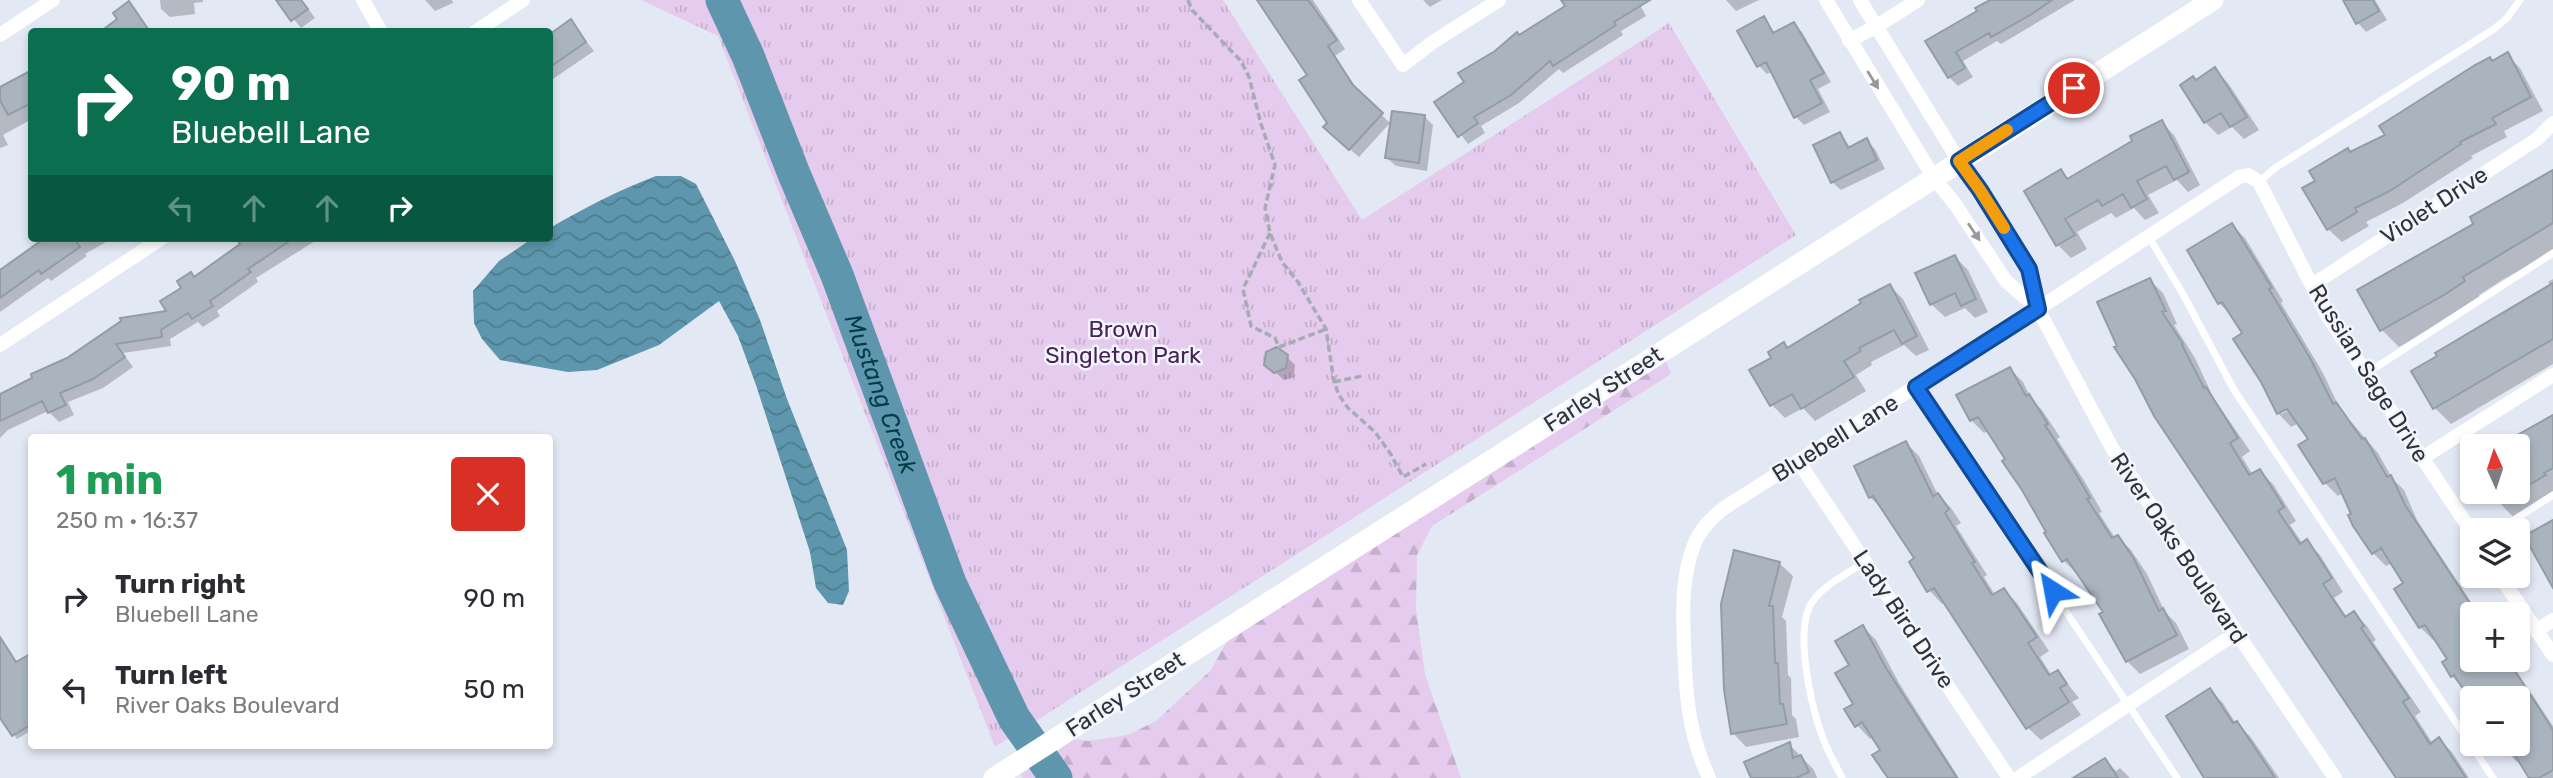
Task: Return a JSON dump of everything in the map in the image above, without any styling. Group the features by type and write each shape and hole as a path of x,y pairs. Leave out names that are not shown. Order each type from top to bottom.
{"street":[{"path":"0,35 53,0"},
{"path":"363,0 379,28"},
{"path":"481,28 523,0"},
{"path":"1359,0 1403,65 1433,42 1499,0"},
{"name":"River Oaks Boulevard","path":"1826,0 1934,177 2006,281 2038,309"},
{"name":"River Oaks Boulevard","path":"1860,0 2029,269 2038,309 2112,448 2335,778"},
{"path":"1849,41 1918,0"},
{"name":"Farley Street","path":"1002,773 2213,0"},
{"name":"Violet Drive","path":"2312,285 2537,139 2553,123"},
{"name":"Bluebell Lane","path":"1709,778 1693,738 1686,706 1682,603 1688,567 1695,544 1706,523 1724,508 2038,309 2231,181 2253,179"},
{"name":"Russian Sage Drive","path":"2253,179 2327,315 2462,518"},
{"path":"0,345 156,242"},
{"path":"2423,458 2553,374"},
{"name":"Lady Bird Drive","path":"1798,461 2009,778"},
{"path":"2508,588 2553,655"},
{"path":"2536,631 2553,620"},
{"path":"2018,778 2236,633"}],"lane":[{"path":"2253,179 2275,168 2494,29 2507,18 2520,0"},
{"path":"2148,236 2184,296 2234,390 2493,778"},
{"path":"2366,374 2553,253"},
{"path":"1916,387 2177,778"},
{"path":"2517,518 2553,495"},
{"path":"1842,778 1822,736 1813,704 1806,670 1806,619 1811,603 1820,593 1865,562"}],"path":[{"path":"1188,0 1192,10 1241,61 1249,77 1275,165 1265,208 1270,233 1282,262 1298,282 1326,329 1334,382 1348,408 1375,432 1403,477 1426,464"},
{"path":"1270,233 1243,289 1251,326 1275,338 1279,347 1326,329"},
{"path":"1334,382 1362,376"}],"green space":[{"name":"Brown Singleton Park","path":"641,0 1223,0 1362,220 1669,23 1796,235 995,747 718,36"},
{"path":"1666,361 1671,374 1432,526 1417,555 1416,609 1425,674 1461,778 1023,778 1020,774 1049,759 1072,739 1088,741 1128,735 1156,721 1211,670 1231,634"}],"water":[{"path":"656,176 681,176 696,184 735,261 760,320 787,399 847,550 849,591 843,605 828,603 816,588 810,552 756,385 738,336 719,301 659,345 597,370 568,372 500,360 482,339 474,323 473,291 499,261 527,242 553,242 553,226 615,193"}],"building":[{"path":"276,0 301,0 308,9 291,21"},
{"path":"1257,0 1308,0 1337,40 1328,46 1353,85 1383,113 1349,150 1323,127 1327,123 1299,80 1307,75"},
{"path":"1561,0 1650,0 1553,66 1550,61 1511,95 1474,117 1478,123 1458,137 1434,102 1464,82 1458,73 1495,51 1517,32 1519,35 1565,6"},
{"path":"1990,0 2052,0 1991,37 1989,33 1956,52 1965,68 1948,78 1925,41 1977,11 1975,8"},
{"path":"2343,0 2373,0 2379,11 2356,24"},
{"path":"129,1 147,28 105,28 117,19 113,13"},
{"path":"1764,16 1773,33 1794,22 1824,73 1810,80 1822,103 1794,118 1766,62 1757,67 1737,31"},
{"path":"571,19 586,42 553,65 553,32"},
{"path":"2508,52 2531,97 2492,118 2496,124 2460,142 2461,144 2390,191 2355,208 2357,212 2327,230 2302,188 2315,181 2309,171 2348,148 2350,152 2385,135 2379,126 2475,65 2490,57 2492,61"},
{"path":"2215,67 2247,117 2230,127 2221,113 2204,123 2180,85 2193,76 2196,80"},
{"path":"28,72 28,105 8,115 0,100 0,87"},
{"path":"1392,111 1425,115 1419,163 1385,158"},
{"path":"2162,120 2189,172 2174,180 2166,166 2137,181 2147,199 2131,208 2123,194 2102,206 2098,200 2065,219 2075,235 2056,246 2024,191 2061,169 2067,179 2132,141 2130,136"},
{"path":"1840,132 1848,148 1867,138 1877,160 1831,183 1813,145"},
{"path":"2553,170 2553,223 2463,277 2465,281 2444,295 2380,331 2357,290 2473,224 2470,217"},
{"path":"2232,223 2272,288 2269,289 2310,358 2333,404 2336,402 2362,439 2365,438 2387,477 2391,475 2405,505 2469,602 2460,602 2460,672 2516,672 2525,686 2461,686 2454,675 2451,677 2442,662 2447,659 2425,625 2419,628 2394,589 2403,583 2381,548 2372,554 2353,526 2348,515 2351,514 2335,478 2323,484 2298,445 2308,439 2287,409 2277,414 2261,382 2233,339 2242,333 2222,302 2218,304 2187,250"},
{"path":"39,242 77,242 80,247 41,274 39,270 0,298 0,270"},
{"path":"239,242 288,242 248,269 251,272 210,301 213,306 192,319 188,313 161,330 162,337 116,344 125,357 93,379 60,393 66,405 48,413 42,401 0,421 0,394 32,378 31,374 67,358 121,321 120,318 166,311 160,301 181,288 177,281 191,272 194,277 240,244"},
{"path":"1955,255 1976,299 1961,306 1955,293 1930,305 1915,273"},
{"path":"2150,278 2166,311 2162,312 2183,344 2204,388 2206,387 2238,438 2230,443 2249,475 2260,469 2284,507 2278,511 2300,544 2307,539 2332,578 2323,584 2345,617 2354,611 2364,626 2361,628 2409,698 2403,702 2430,744 2439,737 2466,778 2396,778 2154,416 2135,379 2114,347 2117,346 2097,302"},
{"path":"2553,283 2553,339 2433,409 2411,371 2437,356 2435,353"},
{"path":"1890,284 1917,336 1902,344 1894,330 1859,348 1861,351 1844,361 1854,377 1801,409 1792,394 1770,406 1749,370 1771,358 1768,352 1784,342 1787,348 1861,303 1859,300"},
{"path":"1277,347 1288,355 1286,368 1274,373 1264,365 1266,352"},
{"path":"2010,367 2026,396 2029,394 2048,424 2045,425 2090,498 2087,499 2112,538 2118,535 2134,559 2159,611 2163,608 2177,635 2126,662 2099,614 2103,612 2067,559 2062,562 2022,490 2002,461 2005,459 1978,417 1970,421 1956,395"},
{"path":"2553,415 2553,468 2530,484 2530,434 2519,434"},
{"path":"1906,441 1933,496 1938,493 1949,509 1945,513 1992,595 2004,588 2037,637 2028,643 2049,675 2058,670 2067,684 2060,688 2069,702 2026,729 1934,588 1927,592 1909,562 1914,558 1873,496 1869,498 1854,466"},
{"path":"2553,520 2553,588 2530,547 2530,533"},
{"path":"1734,550 1780,562 1769,606 1773,606 1775,663 1778,663 1780,704 1783,704 1787,724 1731,734 1724,690 1721,604"},
{"path":"1863,625 1886,668 1957,778 1888,778 1872,755 1880,750 1862,722 1855,727 1844,709 1853,704 1835,673 1849,665 1835,641"},
{"path":"0,637 16,662 28,655 28,726 12,736 0,718"},
{"path":"2210,688 2233,723 2237,721 2275,778 2204,778 2166,716"},
{"path":"2530,694 2553,730 2553,770 2539,778 2529,778 2515,756 2530,756"},
{"path":"1790,742 1793,758 1801,755 1809,772 1796,778 1751,778 1744,762"},
{"path":"2105,758 2118,778 2073,778"}],"waterway":[{"name":"Mustang Creek","path":"722,0 748,56 837,275 950,583 1014,718 1056,778"}],"slow traffic":[{"path":"2004,228 1959,161 2007,130"}],"route":[{"path":"2053,591 1916,387 2038,309 2029,269 1959,161 2074,88"}]}
